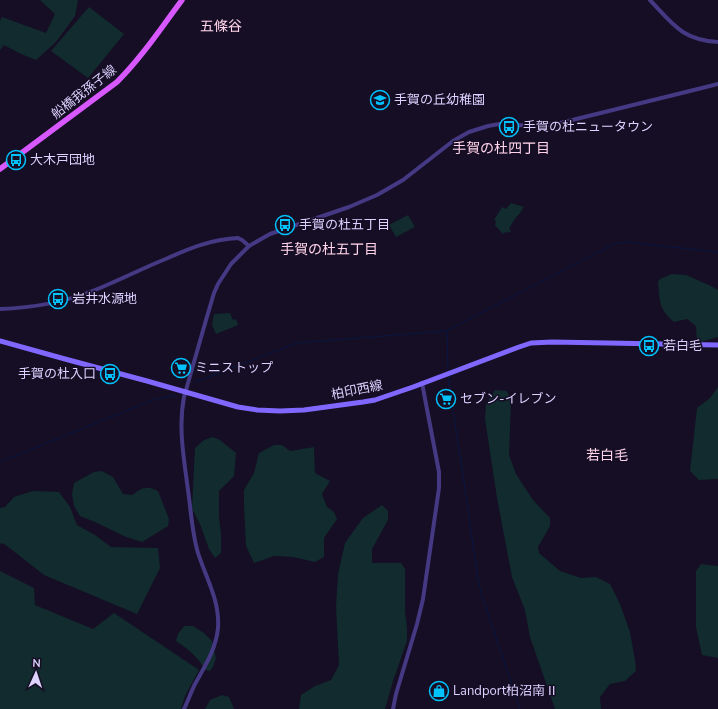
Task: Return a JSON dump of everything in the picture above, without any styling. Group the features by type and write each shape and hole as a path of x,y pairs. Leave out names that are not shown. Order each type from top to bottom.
{"main road":[{"name":"船橋我孫子線","path":"0,169 117,82 137,60 182,0"},
{"name":"柏印西線","path":"0,341 248,408 280,411 304,410 369,401 531,343 552,342 718,345"}],"street":[{"path":"650,0 679,30 694,38 718,42"},
{"path":"184,709 194,685 207,663 215,645 218,620 216,602 198,552 193,529 181,430 181,414 207,314 218,284 231,264 249,246 270,234 350,207 376,195 403,180 453,141 476,130 499,124 535,126 556,124 718,84"},
{"path":"0,309 53,303 96,290 190,248 207,243 238,238 249,246"},
{"path":"393,709 423,599 439,488 439,472 422,383"}],"green space":[{"path":"40,0 78,0 75,16 56,42 36,60 4,45 0,50 0,21 2,17 46,33 55,14"},
{"path":"89,7 124,34 88,78 51,51"},
{"path":"511,203 524,207 509,229 511,231 509,233 507,231 507,233 506,232 503,234 495,225 496,221 494,220 502,207 506,209"},
{"path":"408,215 415,227 396,237 389,225"},
{"path":"672,274 686,275 718,290 718,337 697,343 696,326 687,319 674,322 665,313 661,304 658,282 660,279"},
{"path":"230,313 233,320 236,319 238,325 216,334 212,325 214,314"},
{"path":"718,387 718,479 699,480 690,471 697,408 710,398"},
{"path":"495,390 507,391 511,401 509,455 516,474 533,500 550,518 550,526 538,547 539,553 560,571 581,578 596,577 610,584 620,604 630,632 636,671 625,681 610,684 600,697 601,709 555,709 530,637 525,610 512,577 497,498 485,419 486,404"},
{"path":"213,437 220,440 236,453 234,476 219,491 221,553 215,558 209,549 200,524 192,509 195,448 204,440"},
{"path":"274,445 282,445 290,451 314,447 315,473 330,481 322,494 327,507 334,512 337,519 324,538 324,557 315,562 293,557 274,556 254,563 246,546 244,490 254,473 259,453"},
{"path":"102,471 113,477 123,494 132,495 144,488 150,488 158,491 169,519 168,526 142,542 126,537 80,516 74,506 72,494 74,483 94,472"},
{"path":"33,491 59,492 70,507 77,525 95,535 111,547 158,548 160,568 137,614 44,575 7,546 2,543 0,544 0,508 5,507 14,497"},
{"path":"382,505 388,511 388,520 372,549 372,563 401,563 405,569 405,611 407,628 407,641 385,709 299,709 301,695 315,686 331,680 339,665 336,607 338,574 345,543 363,518"},
{"path":"701,564 718,566 718,658 702,655 696,627 696,571"},
{"path":"0,571 34,588 35,605 93,629 114,613 199,670 185,696 181,709 0,709"},
{"path":"184,626 193,626 204,633 212,641 216,658 210,671 205,670 199,661 185,647 176,641 178,634"},
{"path":"222,695 229,697 234,709 205,709 210,700"}],"waterway":[{"path":"195,382 297,343 446,331 614,244 626,242 718,252"},
{"path":"447,332 448,371"},
{"path":"449,376 449,385 481,593 520,709"},
{"path":"0,462 153,400 176,395"}],"place":[{"name":"手賀の丘幼稚園","path":"380,100"},
{"name":"手賀の杜ニュータウン","path":"509,127"},
{"name":"大木戸団地","path":"16,160"},
{"name":"手賀の杜五丁目","path":"285,225"},
{"name":"岩井水源地","path":"58,299"},
{"name":"若白毛","path":"649,346"},
{"name":"ミニストップ","path":"181,368"},
{"name":"手賀の杜入口","path":"110,374"},
{"name":"セブン-イレブン","path":"446,399"},
{"name":"Landport柏沼南Ⅱ","path":"439,691"}],"district":[{"name":"五條谷","path":"221,26"},
{"name":"手賀の杜四丁目","path":"501,148"},
{"name":"手賀の杜五丁目","path":"329,249"},
{"name":"若白毛","path":"607,455"}]}
